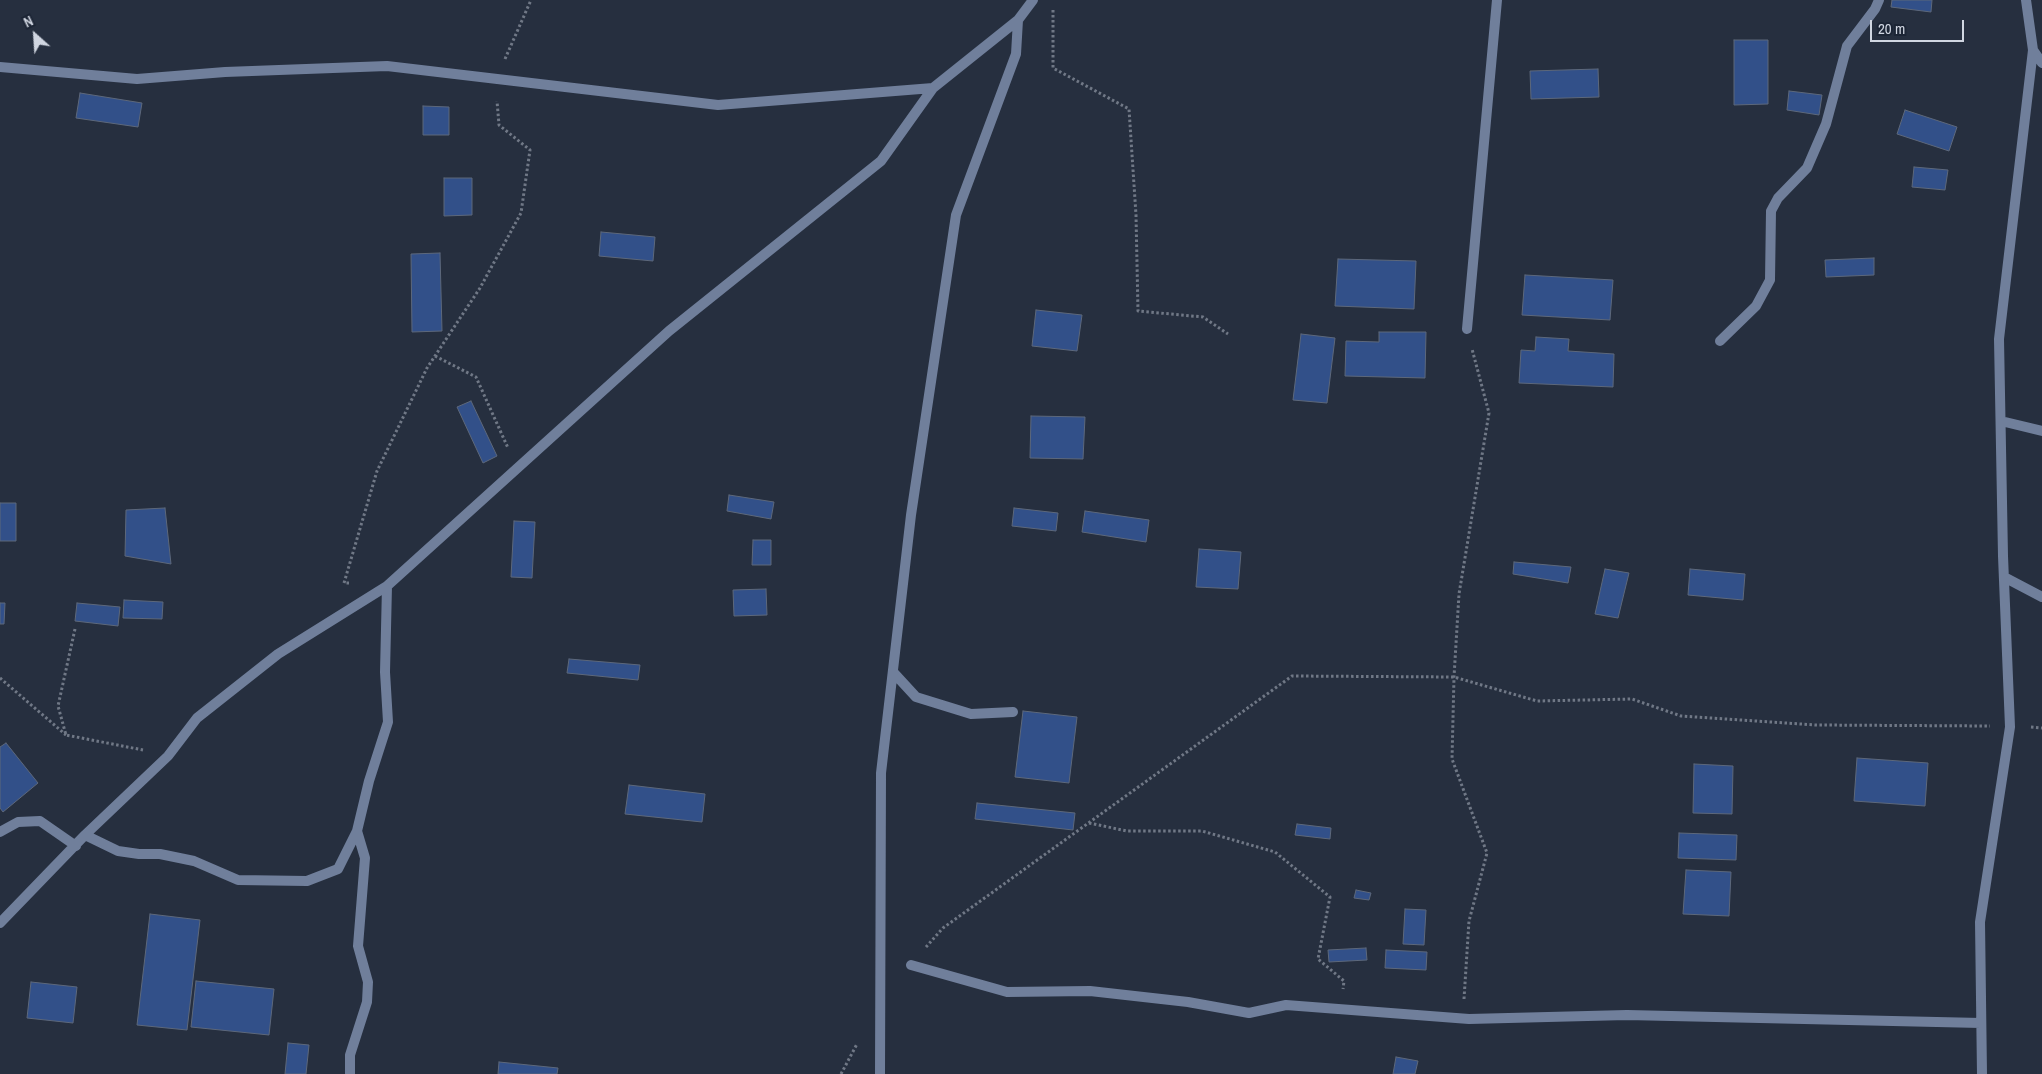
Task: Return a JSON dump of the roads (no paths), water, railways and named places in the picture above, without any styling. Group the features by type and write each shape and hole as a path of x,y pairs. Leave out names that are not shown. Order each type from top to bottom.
{"street":[{"path":"0,924 85,835 168,756 198,718 278,654 387,586 669,332 881,161 933,88 1018,20 1033,0"},
{"path":"1467,329 1497,0"},
{"path":"1720,342 1756,306 1770,280 1771,211 1778,198 1806,168 1826,124 1847,46 1875,9 1879,0"},
{"path":"1982,1074 1980,922 2010,727 2004,577 1999,339 2034,50 2026,0"},
{"path":"878,1072 881,773 911,515 956,215 1016,54 1018,20"},
{"path":"2034,50 2042,62"},
{"path":"0,67 137,79 225,72 387,66 718,105 933,88"},
{"path":"2001,421 2042,432"},
{"path":"2004,577 2042,597"},
{"path":"85,835 118,851 160,854 194,861 238,880 307,882 338,869 358,831 369,781 388,722 385,672 387,586"},
{"path":"893,672 916,697 971,714 1013,712"},
{"path":"0,832 18,822 40,821 76,846"},
{"path":"350,1074 350,1055 367,1002 368,982 358,946 365,858 358,831"},
{"path":"911,965 1007,992 1090,991 1188,1002 1249,1013 1286,1005 1469,1019 1627,1015 1981,1023"}]}
